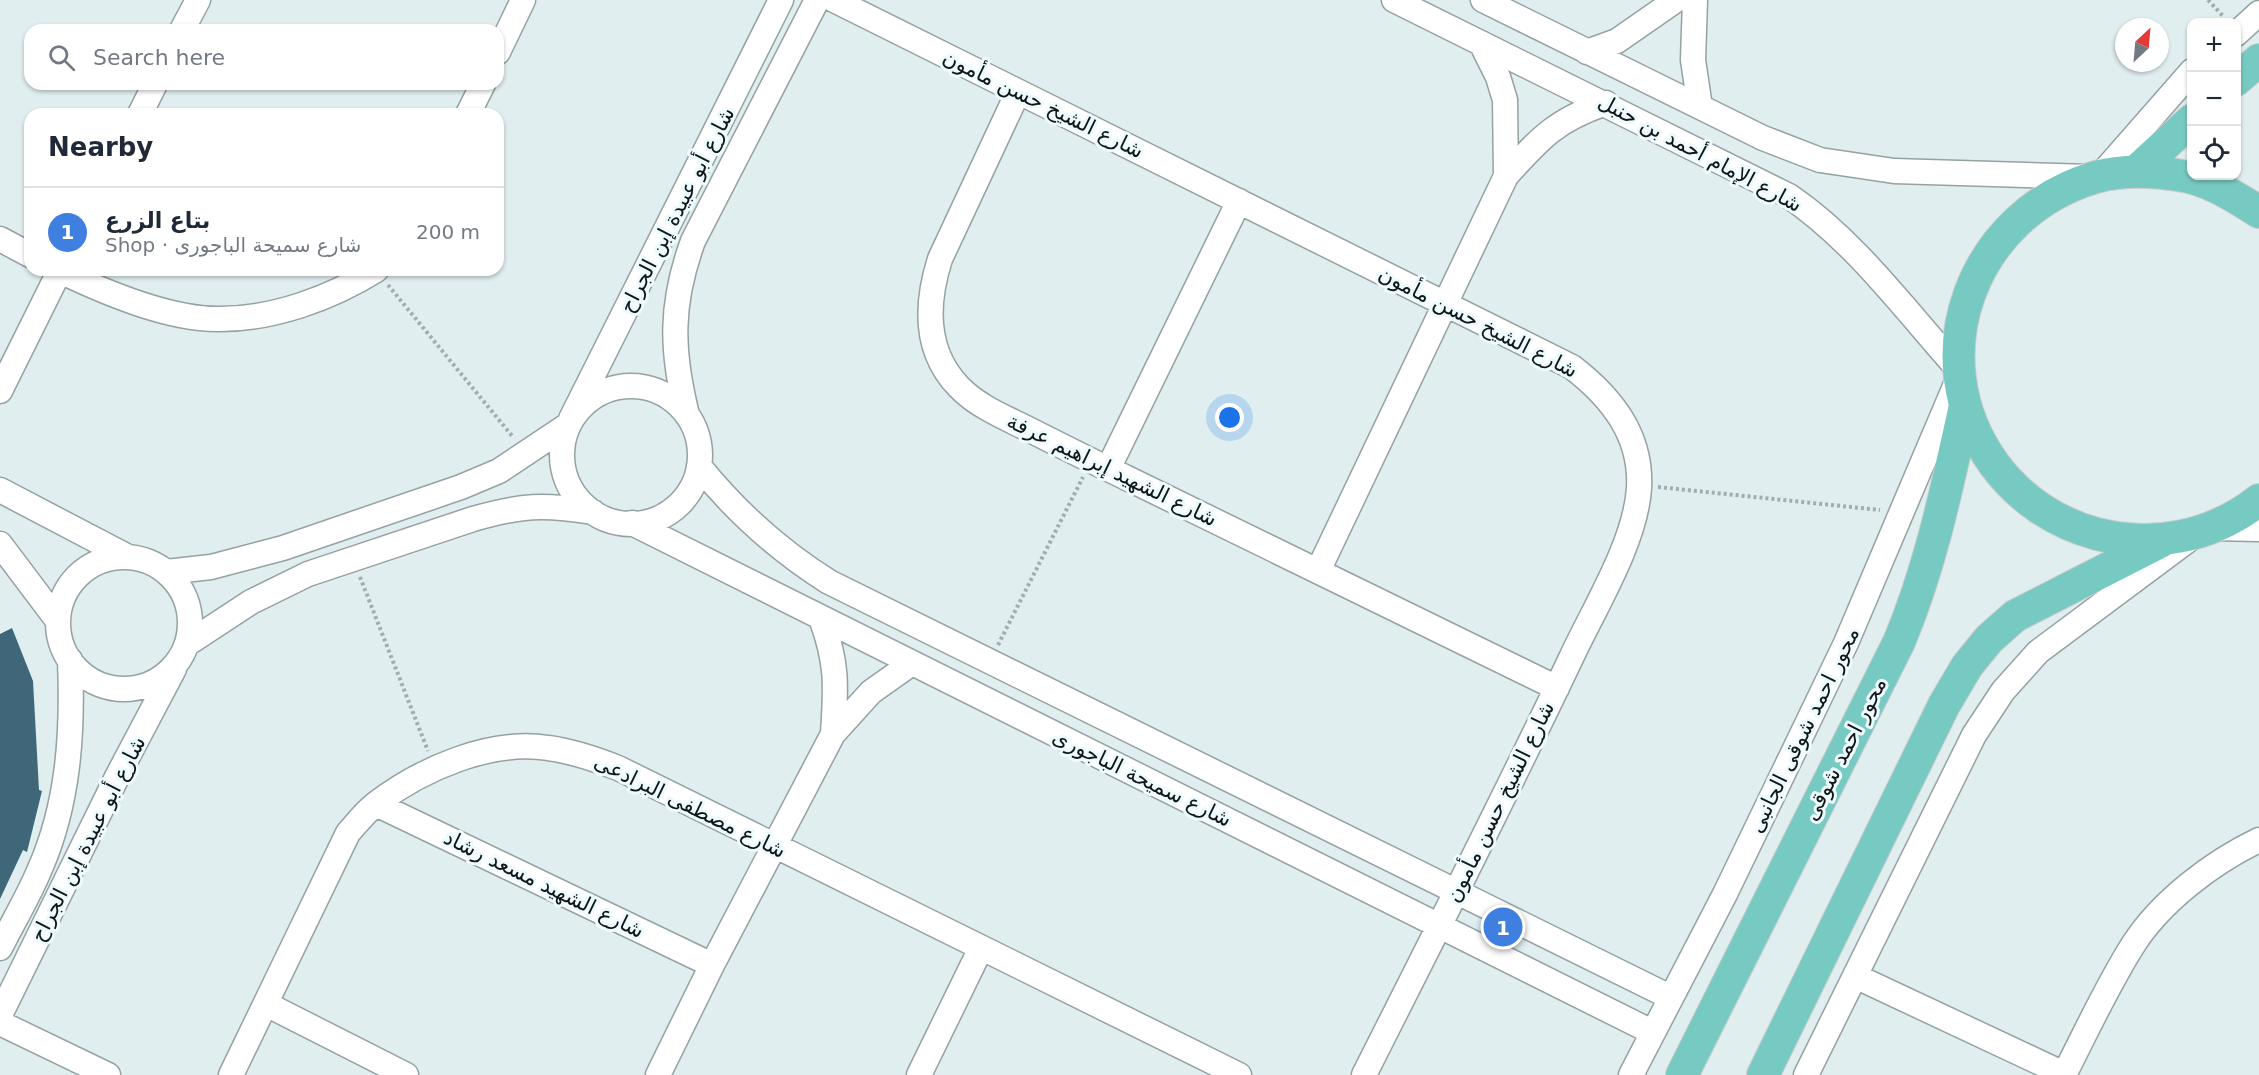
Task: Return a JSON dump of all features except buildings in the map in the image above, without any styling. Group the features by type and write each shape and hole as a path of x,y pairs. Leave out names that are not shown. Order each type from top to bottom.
{"main road":[{"path":"2241,76 2259,60"},
{"path":"2135,172 2187,125"},
{"path":"2259,212 2222,189 2180,175 2135,172 2098,177 2061,190 2030,210 1998,242 1982,264 1967,298 1959,333 1961,384 1982,446 2001,472 2040,509 2078,529 2120,540 2163,540 2204,531 2243,513 2259,500"},
{"name":"محور احمد شوقى","path":"1682,1075 1893,652 1917,598 1939,524 1961,384"},
{"path":"1763,1075 1939,715 1967,666 1989,639 2015,616 2163,540"}],"street":[{"path":"185,24 198,0"},
{"path":"504,40 523,0"},
{"name":"شارع أبو عبيدة إبن الجراح","path":"166,572 211,567 283,548 461,488 527,454 570,422 781,0"},
{"name":"شارع أبو عبيدة إبن الجراح","path":"687,415 677,374 675,333 678,287 686,260 693,241 818,0"},
{"name":"شارع الشيخ حسن مأمون","path":"834,0 1572,367 1600,389 1621,417 1635,450 1639,485 1631,531 1557,688 1364,1075"},
{"name":"شارع الإمام أحمد بن حنبل","path":"1394,0 1606,103 1789,196 1815,213 1839,236 1961,384"},
{"path":"1460,32 1476,0"},
{"name":"شارع الإمام أحمد بن حنبل","path":"1483,0 1763,138 1820,160 1860,168 2098,177"},
{"path":"1587,52 1617,42 1676,0"},
{"path":"1695,0 1693,60 1700,108"},
{"path":"2241,29 2259,13"},
{"path":"1481,44 1498,77 1505,100 1506,176"},
{"path":"2098,177 2191,72"},
{"path":"143,108 152,90"},
{"path":"471,108 480,90"},
{"name":"شارع الشهيد إبراهيم عرفة","path":"1017,92 940,260 931,287 929,315 934,342 943,365 958,387 981,405 1099,465 1557,688"},
{"path":"1318,571 1506,176 1537,141 1555,126 1575,114 1606,103"},
{"path":"1099,465 1239,201"},
{"path":"0,239 24,252"},
{"path":"0,391 56,276"},
{"path":"73,276 127,299 181,315 219,320 265,315 308,303 364,276"},
{"name":"محور احمد شوقى الجانبى","path":"1631,1075 1725,894 1827,682 1866,598 1901,512 1961,384"},
{"path":"128,557 107,559 88,568 72,582 62,600 58,621 61,641 70,660 84,676 102,686 123,689 144,687 163,677 183,654 279,587 308,574 500,512 549,505 593,512 618,522 632,524 656,519 676,507 691,489 699,466 700,448 696,430 687,415 668,396 642,386 615,387 590,399 570,422 562,449 564,473 575,495 593,512"},
{"name":"شارع سميحة الباجورى","path":"699,466 745,519 800,564 830,582 1670,997"},
{"path":"0,490 128,557 148,562 166,572 180,587 188,605 191,625 183,654"},
{"name":"شارع سميحة الباجورى","path":"632,524 1652,1032"},
{"path":"1806,1075 1974,735 2002,691 2038,652 2204,531 2259,529"},
{"path":"0,544 58,621"},
{"path":"821,618 835,661 837,682 833,734"},
{"name":"شارع أبو عبيدة إبن الجراح","path":"0,1015 118,775 183,654"},
{"name":"شارع أبو عبيدة إبن الجراح","path":"0,948 40,870 64,795 70,739 70,660"},
{"path":"658,1075 712,965 833,734 871,692 912,663"},
{"name":"شارع مصطفى البرادعى","path":"231,1075 348,833 376,804 435,770 475,754 509,747 546,747 583,755 618,768 1239,1075"},
{"name":"شارع الشهيد مسعد رشاد","path":"376,804 712,965"},
{"path":"1855,976 2064,1075 2134,943 2179,893 2232,853 2259,840"},
{"path":"927,1072 981,948"},
{"path":"266,1004 406,1075"},
{"path":"0,1023 108,1075"}],"path":[{"path":"2208,0 2226,18"},
{"path":"381,276 527,454"},
{"path":"990,661 1099,465"},
{"path":"1639,485 1901,512"},
{"path":"353,559 435,770"}],"place":[{"name":"بتاع الزرع","path":"1503,927"}]}
